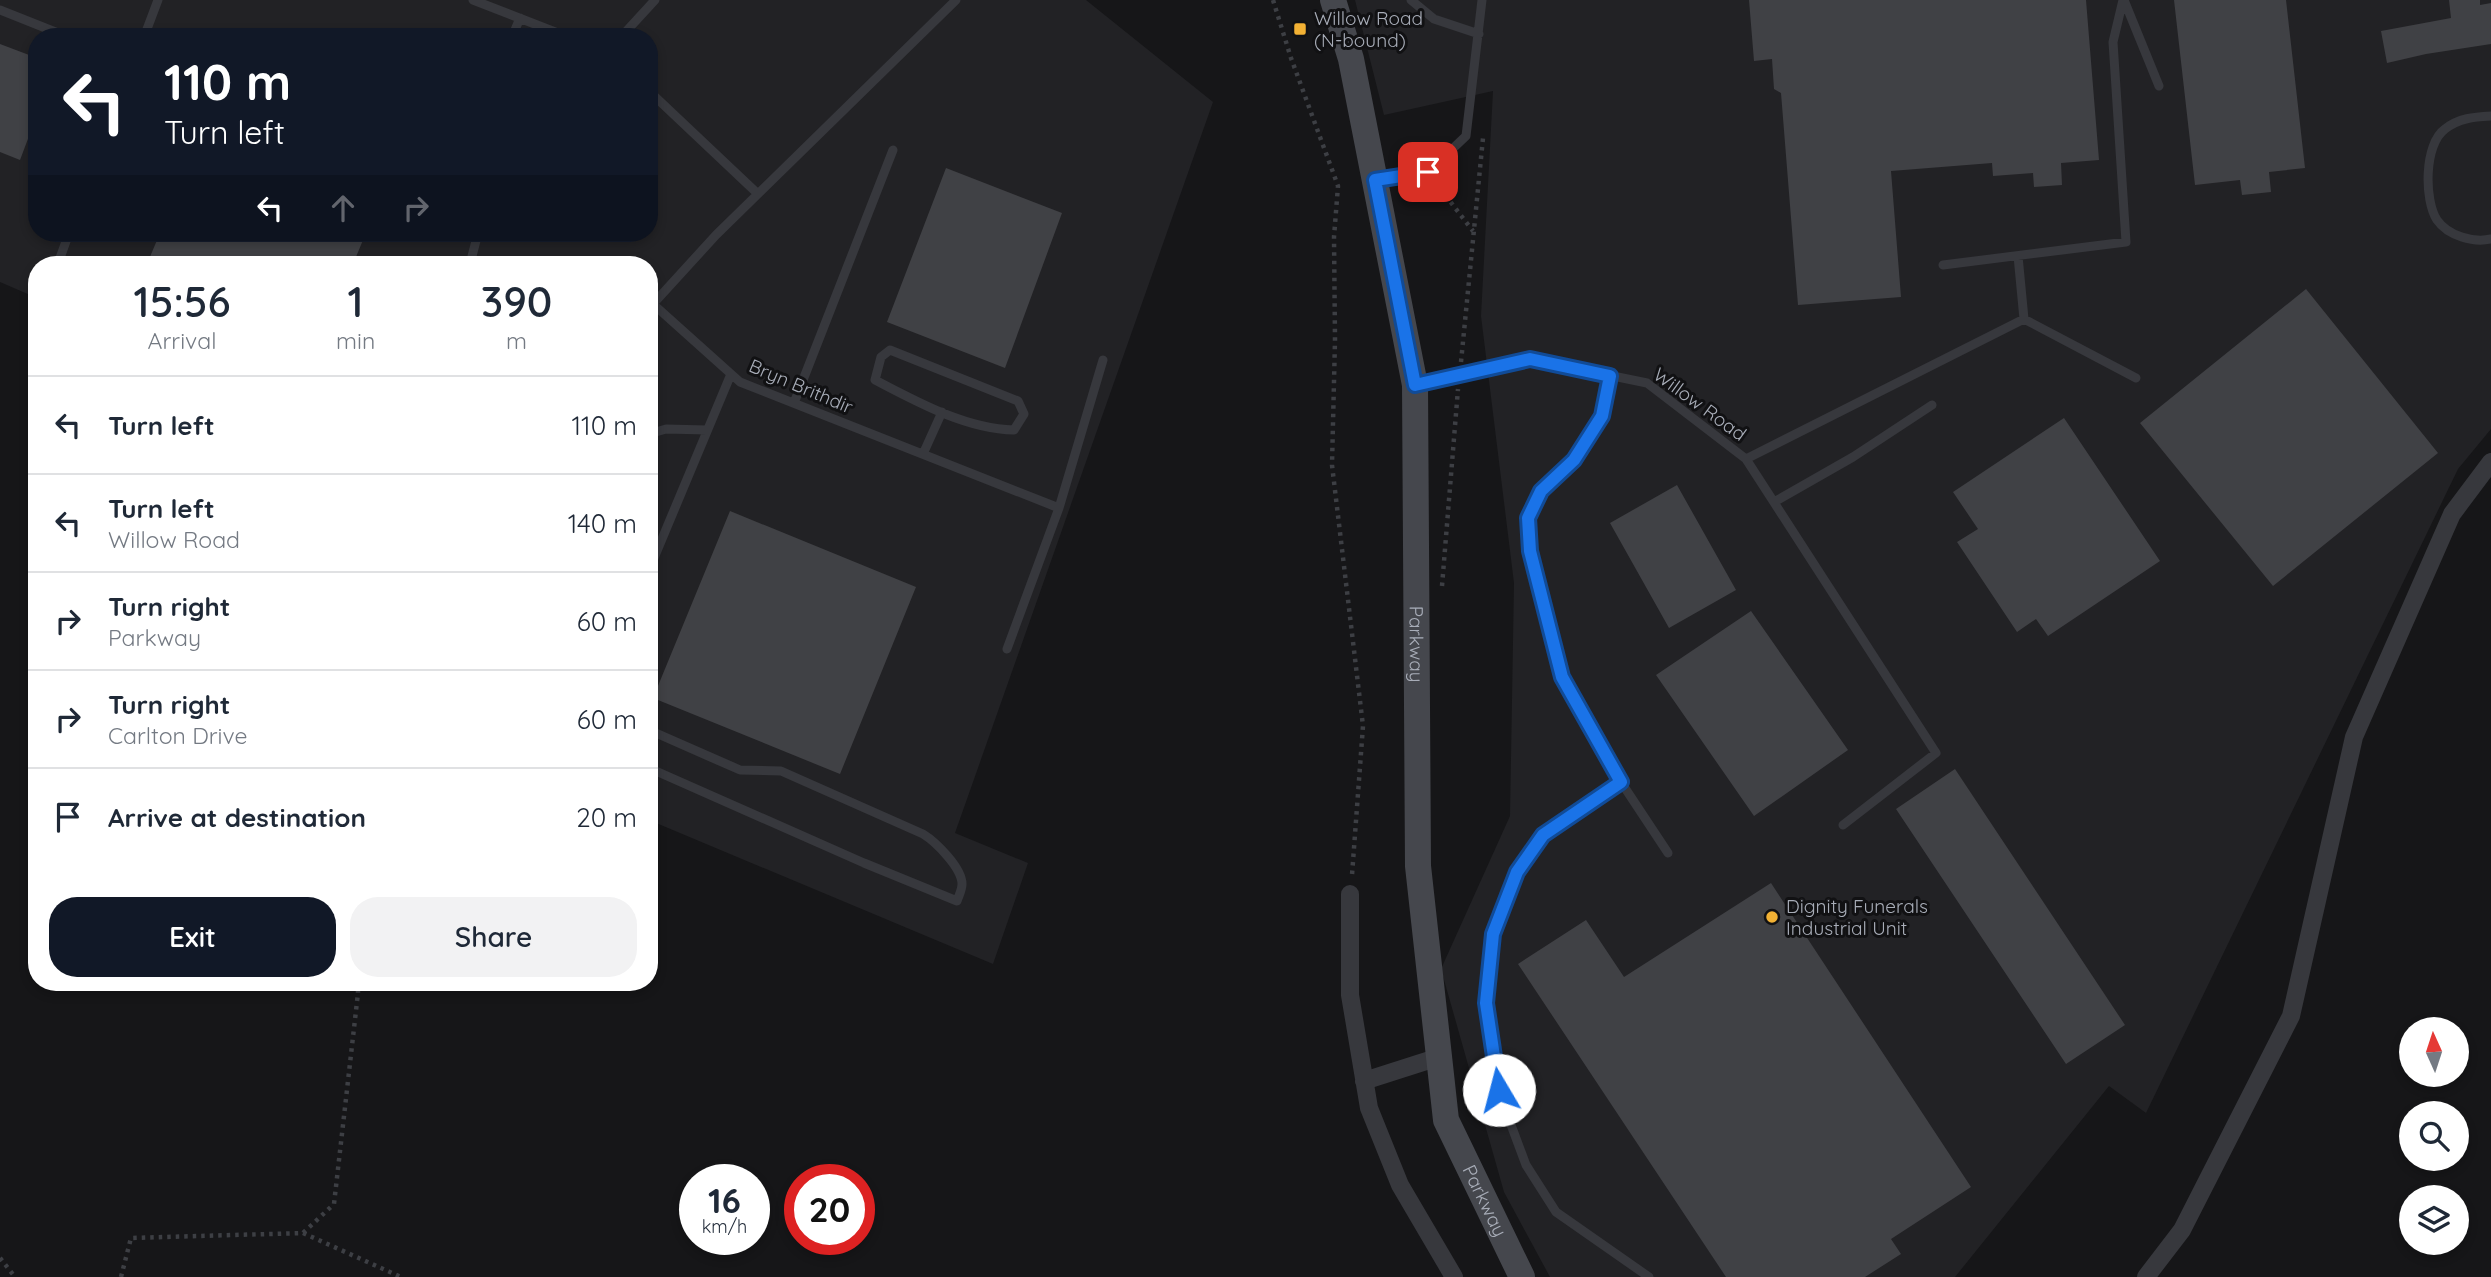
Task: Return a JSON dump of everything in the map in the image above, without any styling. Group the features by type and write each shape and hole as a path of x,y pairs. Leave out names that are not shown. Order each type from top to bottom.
{"main road":[{"name":"Parkway","path":"1333,0 1351,59 1415,385 1418,866 1446,1120 1522,1277"}],"street":[{"path":"2146,1277 2182,1230 2291,1016 2354,737 2452,514 2491,462"},
{"path":"1350,894 1350,995 1369,1108 1400,1185 1454,1277"},
{"path":"1364,1081 1439,1057"}],"lane":[{"path":"147,28 158,0"},
{"path":"474,0 545,28"},
{"path":"629,28 655,0"},
{"name":"Bryn Brithdir","path":"658,299 716,235 956,0"},
{"path":"1411,0 1434,19 1479,34"},
{"path":"1375,180 1428,172 1466,136 1482,0"},
{"path":"2124,0 2158,86"},
{"path":"1943,265 2126,242 2113,42 2124,0"},
{"path":"0,9 46,28"},
{"path":"516,28 520,18"},
{"path":"658,100 758,194"},
{"path":"2491,116 2462,118 2443,130 2434,142 2428,158 2430,197 2436,218 2444,228 2457,236 2491,239"},
{"path":"794,403 893,150"},
{"path":"2018,256 2024,320"},
{"name":"Bryn Brithdir","path":"658,308 740,382 1059,508"},
{"path":"2024,320 2136,378"},
{"path":"1746,459 2024,320"},
{"path":"890,350 1018,401 1024,414 1014,430 1005,430 942,412 876,380 881,358 890,350"},
{"name":"Willow Road","path":"1415,385 1530,359 1647,383 1746,459 1936,753 1843,825"},
{"path":"1007,649 1059,508 1103,360"},
{"path":"658,548 731,374"},
{"path":"1610,376 1602,416 1574,460 1541,491 1528,518 1530,551 1562,677 1621,782 1668,853"},
{"path":"1774,502 1853,457 1933,405"},
{"path":"923,454 942,412"},
{"path":"658,431 666,429 707,430"},
{"path":"658,734 740,770 781,771 923,834 937,843 961,877 961,891 957,901 658,772"},
{"path":"1621,782 1543,835 1517,872 1493,934 1486,1003 1499,1090 1526,1165 1556,1212 1648,1277"}],"path":[{"path":"1273,0 1291,58 1338,186 1334,237 1332,465 1363,726 1350,894"},
{"path":"1460,375 1484,127"},
{"path":"1428,172 1474,231"},
{"path":"303,1233 334,1204 358,991"},
{"path":"121,1277 131,1238 303,1233 401,1277"},
{"path":"0,1258 15,1277"}],"shaded area":[{"path":"0,0 1086,0 1213,102 955,833 1028,863 993,964 658,824 658,256 28,256 28,294 0,282"},
{"path":"1355,0 2491,0 2491,429 2458,469 2146,1113 2109,1086 1955,1277 1550,1277 1504,1192 1441,969 1510,816 1514,583 1481,316 1493,91 1384,115"}],"building":[{"path":"1749,0 2086,0 2099,160 2061,163 2062,185 2034,187 2033,173 1993,176 1992,163 1891,171 1901,297 1798,305 1781,93 1774,89 1772,59 1754,61"},
{"path":"2174,0 2286,0 2305,168 2269,172 2271,192 2242,195 2240,180 2195,185"},
{"path":"2449,0 2480,0 2480,5 2491,3 2491,44 2387,63 2381,31 2451,18"},
{"path":"0,44 28,55 28,139 20,160 0,152"},
{"path":"946,168 1062,213 1005,368 887,322"},
{"path":"156,242 362,242 356,256 150,256"},
{"path":"2306,289 2438,453 2273,586 2140,423"},
{"path":"2064,418 2160,561 2048,636 2036,619 2017,632 1957,542 1978,529 1953,492"},
{"path":"1677,485 1736,590 1669,628 1610,523"},
{"path":"730,511 916,587 840,774 658,700 658,686"},
{"path":"1751,611 1848,750 1754,816 1656,675"},
{"path":"1955,769 2125,1025 2066,1064 1896,809"},
{"path":"1771,883 1971,1187 1891,1239 1901,1254 1865,1277 1726,1277 1518,964 1586,920 1624,977"}],"place":[{"name":"Willow Road (N-bound)","path":"1300,29"},
{"name":"Dignity Funerals Industrial Unit","path":"1772,917"}],"route":[{"path":"1428,172 1375,180 1415,385 1530,359 1610,376 1602,416 1574,460 1541,491 1528,518 1530,551 1562,677 1621,782 1543,835 1517,872 1493,934 1486,1003 1499,1090"}]}
